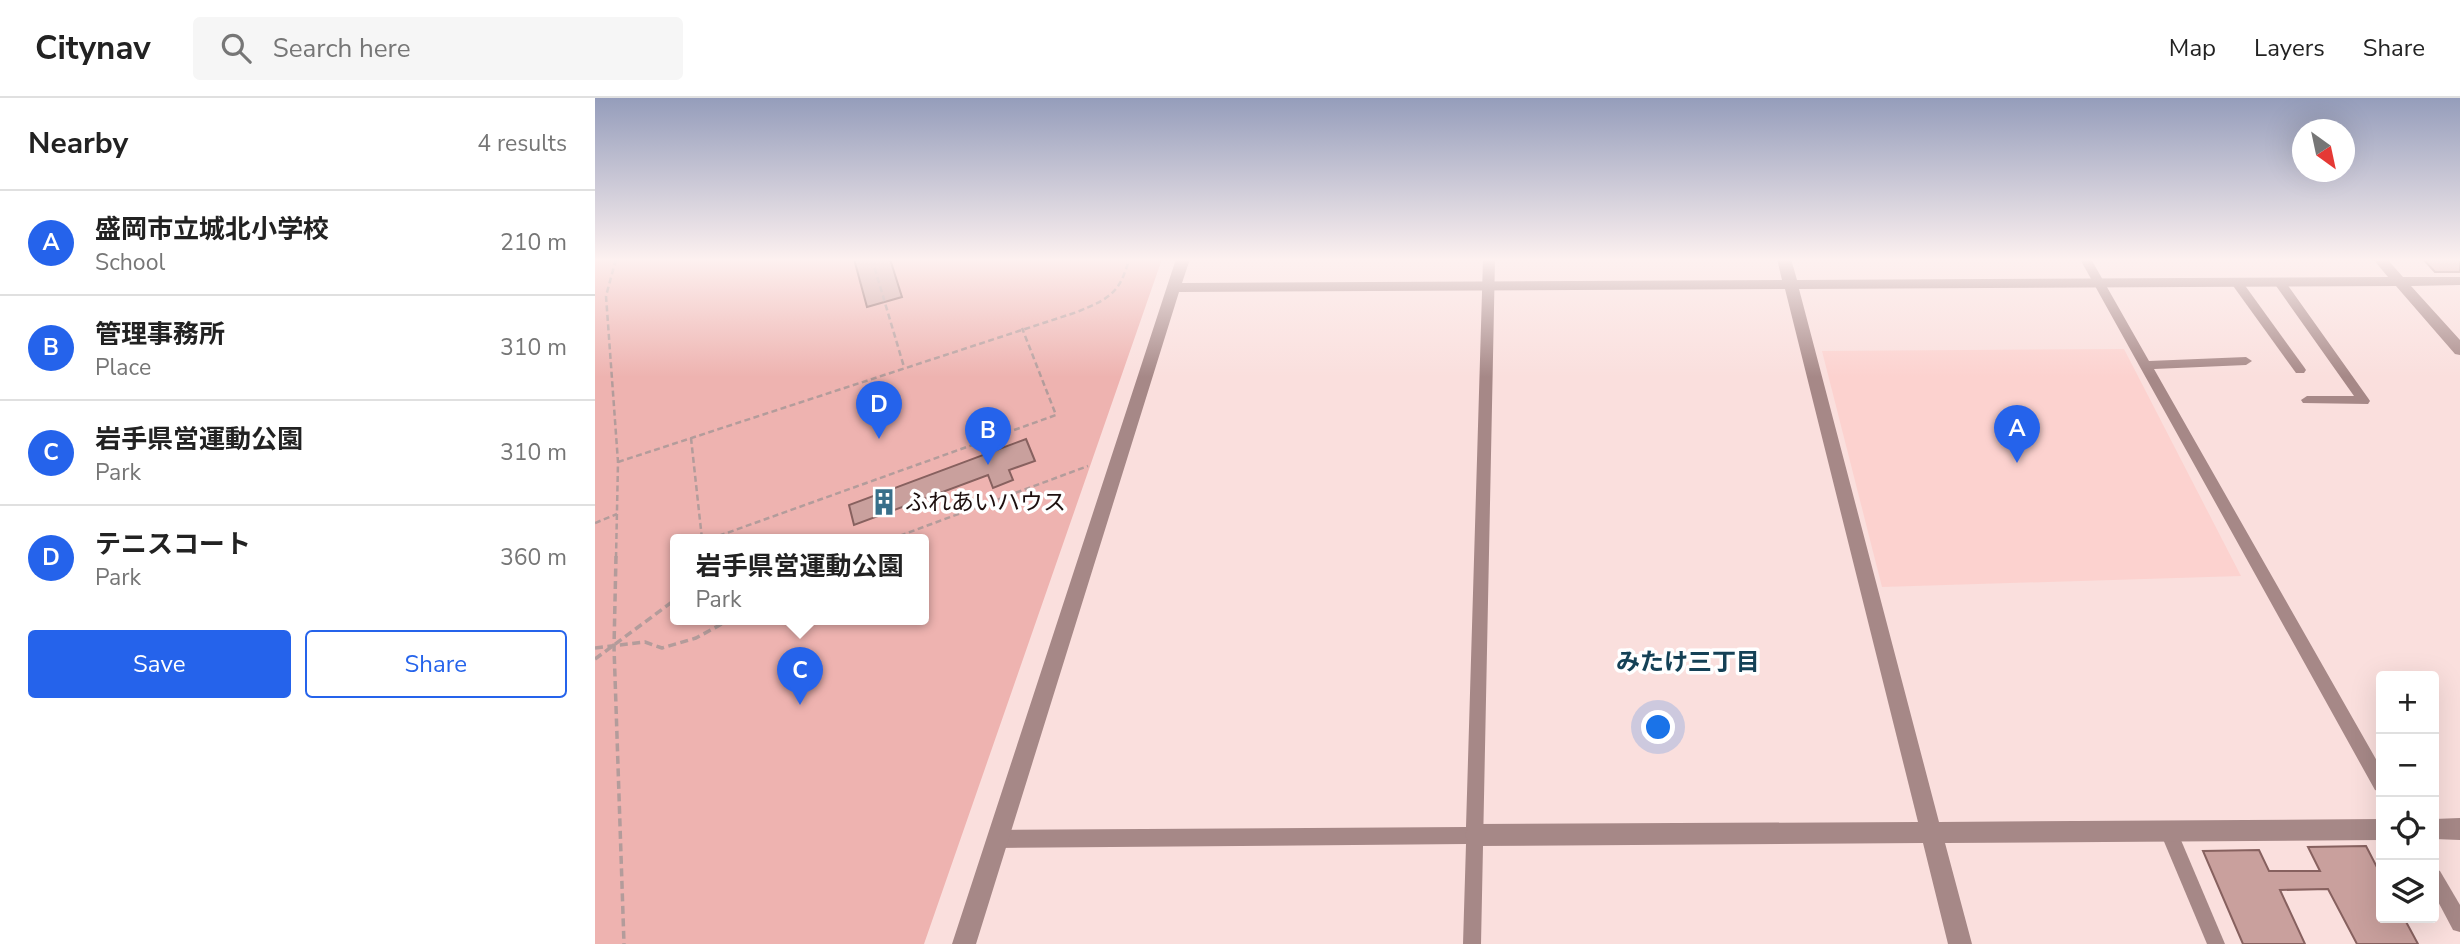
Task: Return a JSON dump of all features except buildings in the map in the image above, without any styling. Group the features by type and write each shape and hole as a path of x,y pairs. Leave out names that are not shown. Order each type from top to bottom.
{"street":[{"path":"964,944 1171,298"},
{"path":"1472,944 1488,298"},
{"path":"1795,298 1960,944"},
{"path":"2108,298 2376,775"},
{"path":"2248,298 2300,370"},
{"path":"2291,298 2364,401 2307,400"},
{"path":"2415,298 2460,350"},
{"path":"2144,365 2246,361"},
{"path":"2439,830 2460,829"},
{"path":"996,839 2376,830"},
{"path":"2169,832 2216,944"},
{"path":"2439,886 2460,923"}],"path":[{"path":"606,298 618,461 614,648 624,944"},
{"path":"884,298 904,367"},
{"path":"618,461 1077,312 1107,298"},
{"path":"724,534 1056,415 1022,328"},
{"path":"691,437 701,534"},
{"path":"904,534 1088,466"},
{"path":"595,523 617,514"},
{"path":"595,659 614,648 670,604"},
{"path":"595,648 614,648 645,642 662,648 696,638 719,625"}],"shaded area":[{"path":"595,298 1148,298 924,944 595,944"},
{"path":"2124,349 2241,576 1882,587 1822,351"}],"place":[{"name":"テニスコート","path":"879,439"},
{"name":"盛岡市立城北小学校","path":"2017,463"},
{"name":"管理事務所","path":"988,465"},
{"name":"ふれあいハウス","path":"884,502"},
{"name":"岩手県営運動公園","path":"800,705"}],"district":[{"name":"みたけ三丁目","path":"1688,662"}]}
